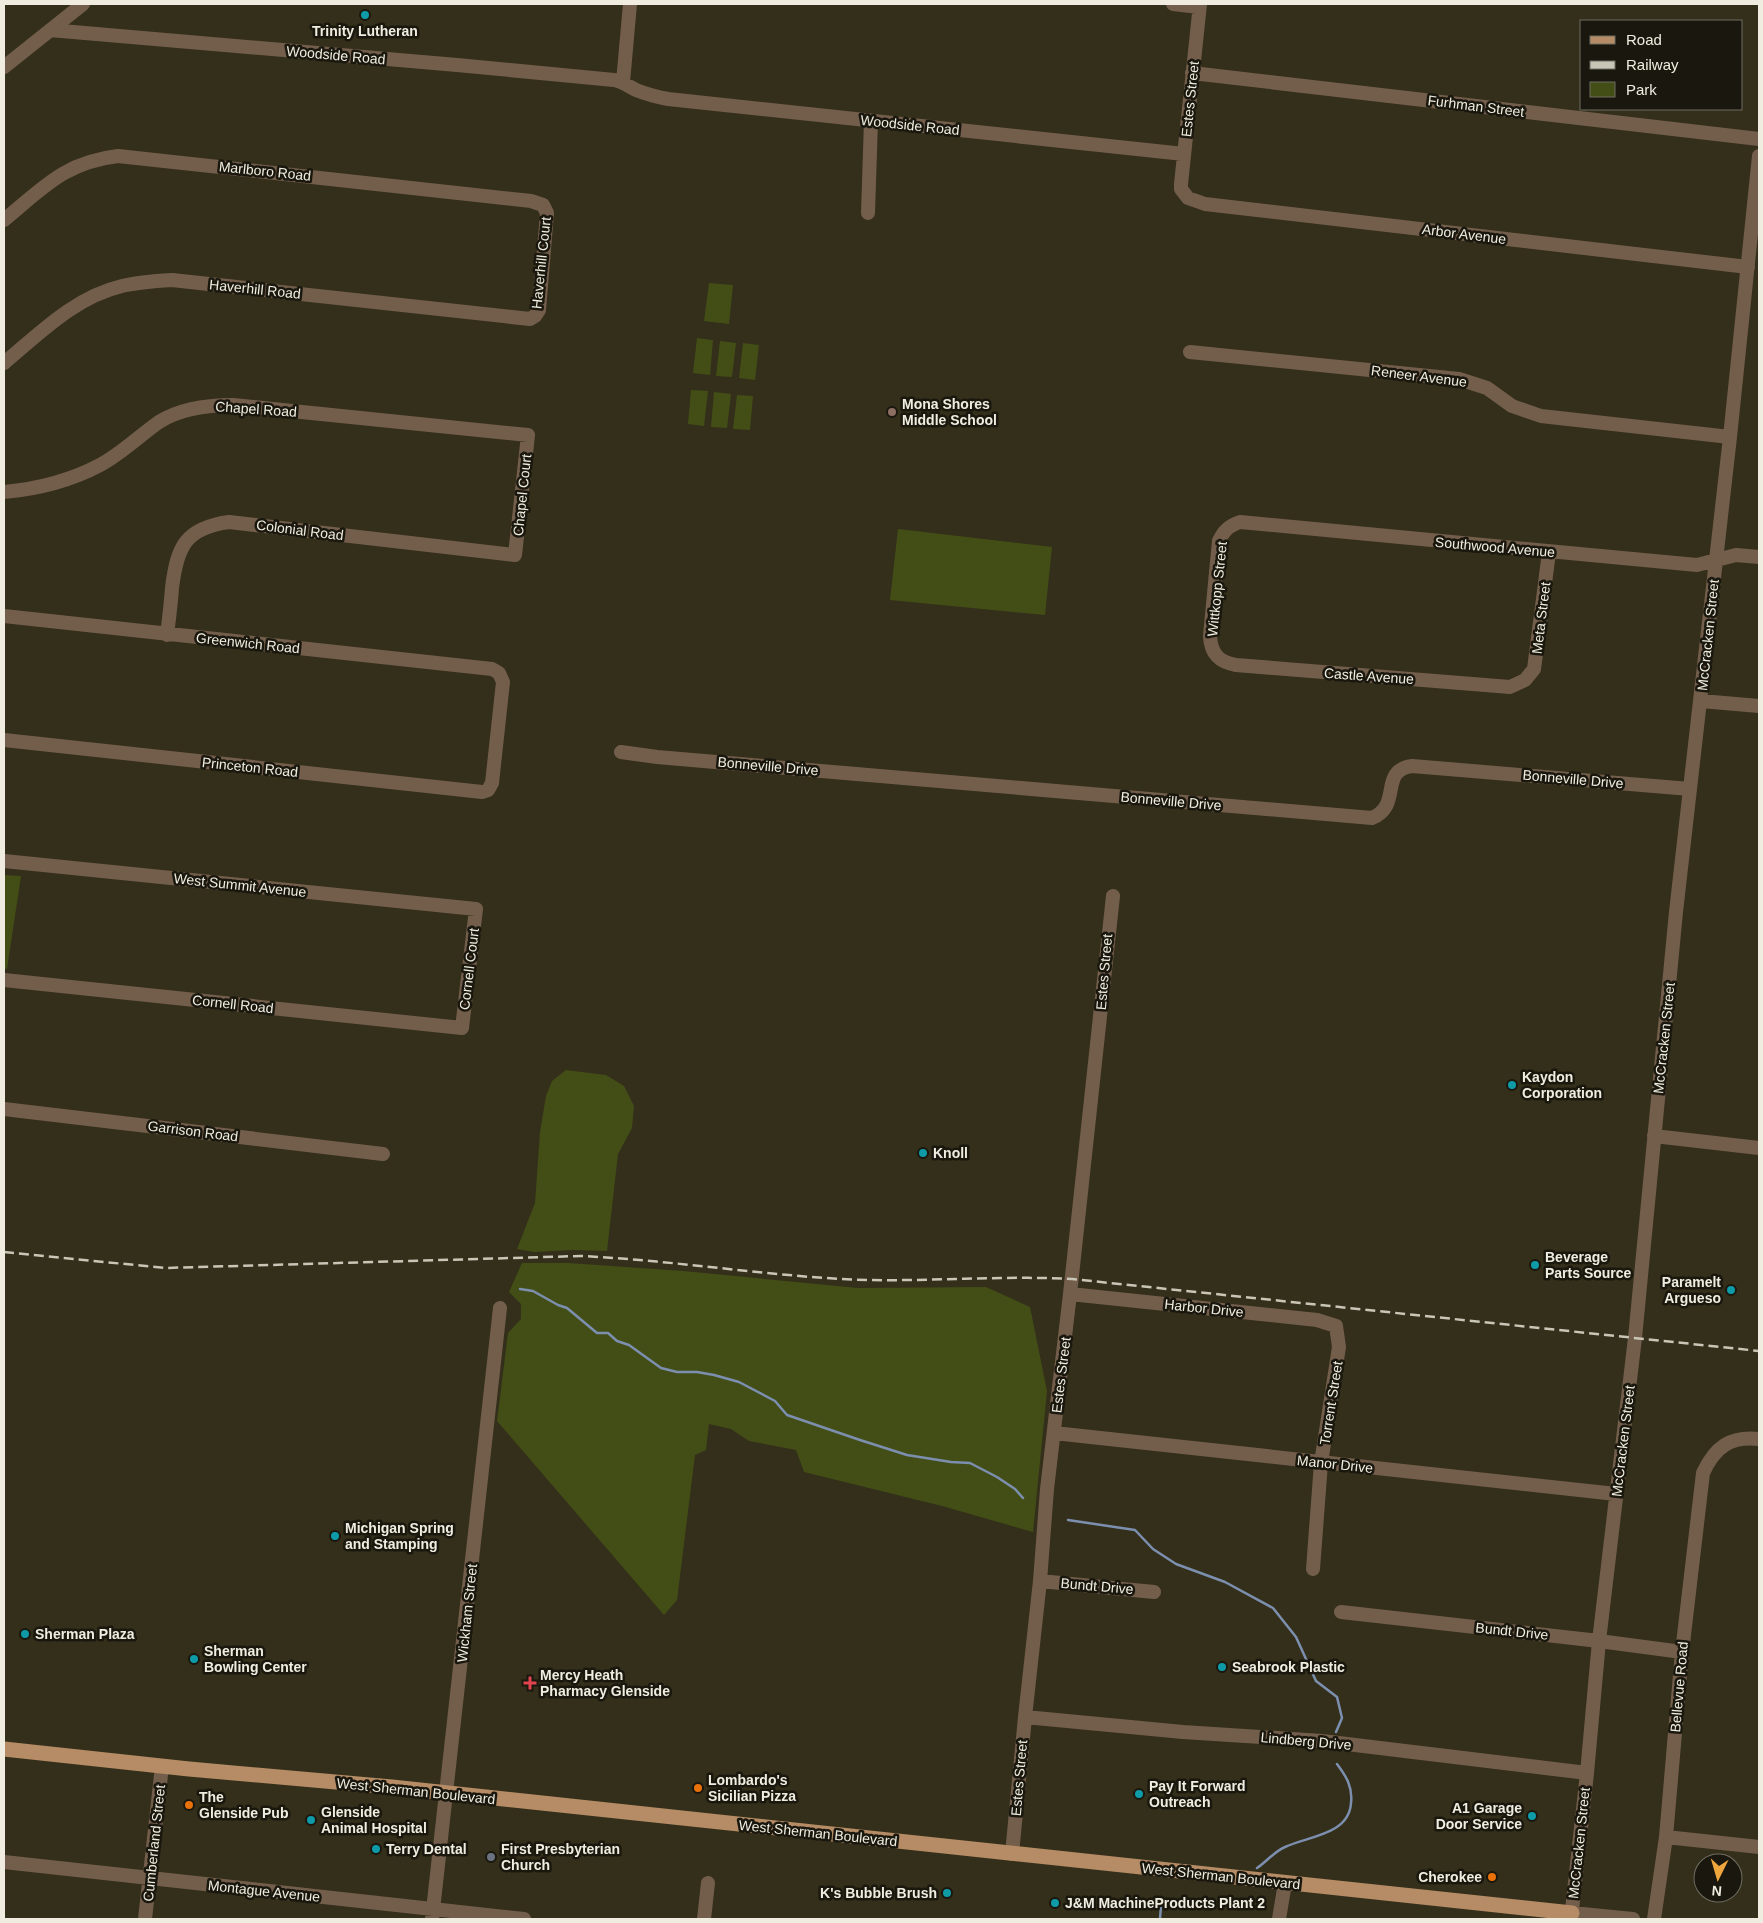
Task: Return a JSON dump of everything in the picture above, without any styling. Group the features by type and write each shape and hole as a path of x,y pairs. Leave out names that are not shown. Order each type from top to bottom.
{"main road":[{"name":"West Sherman Boulevard","path":"4,1749 446,1793 1285,1883 1571,1916"}],"street":[{"path":"4,67 83,4"},
{"path":"623,82 630,4"},
{"path":"1173,4 1200,5"},
{"name":"Estes Street","path":"1184,194 1181,189 1200,5"},
{"name":"Woodside Road","path":"50,30 466,66 623,82 637,90 668,99 1184,154"},
{"name":"Furhman Street","path":"1192,73 1759,139"},
{"path":"868,214 872,121"},
{"name":"Marlboro Road","path":"4,220 59,175 71,168 88,160 118,156 531,200 544,205"},
{"name":"McCracken Street","path":"1571,1916 1587,1773 1598,1641 1635,1338 1690,789 1730,437 1759,156"},
{"name":"Arbor Avenue","path":"1184,194 1193,201 1205,204 1748,267"},
{"name":"Haverhill Court","path":"530,319 539,310 547,213 544,205"},
{"name":"Haverhill Road","path":"4,363 68,310 87,299 121,286 151,281 190,282 530,319"},
{"name":"Reneer Avenue","path":"1190,352 1459,379 1487,388 1512,406 1541,416 1730,437"},
{"name":"Chapel Road","path":"4,492 49,484 73,477 101,465 159,422 192,408 211,405 240,405 528,435"},
{"name":"Chapel Court","path":"515,555 528,435"},
{"name":"Colonial Road","path":"167,635 175,563 185,542 192,535 216,524 229,522 515,555"},
{"name":"Southwood Avenue","path":"1230,526 1240,522 1697,566 1736,555 1759,557"},
{"name":"Wittkopp Street","path":"1216,655 1212,648 1210,636 1220,541 1223,533 1230,526"},
{"name":"Meta Street","path":"1525,680 1534,670 1549,552"},
{"name":"Greenwich Road","path":"4,616 492,669 499,672 503,682 492,783"},
{"name":"Castle Avenue","path":"1216,655 1223,661 1236,665 1510,686 1525,680"},
{"path":"1701,701 1759,706"},
{"name":"Princeton Road","path":"4,740 475,792 485,792 492,783"},
{"name":"Bonneville Drive","path":"621,752 657,757 1372,818 1380,814 1387,806 1396,774 1401,768 1412,766 1690,789"},
{"name":"West Summit Avenue","path":"4,862 476,909"},
{"name":"Estes Street","path":"1012,1854 1054,1433 1113,896"},
{"name":"Cornell Court","path":"462,1028 476,909"},
{"name":"Cornell Road","path":"4,980 462,1028"},
{"name":"Garrison Road","path":"4,1109 383,1154"},
{"path":"1654,1136 1759,1148"},
{"name":"Harbor Drive","path":"1070,1294 1317,1320 1336,1326"},
{"name":"Wickham Street","path":"433,1914 500,1308"},
{"name":"Torrent Street","path":"1313,1569 1321,1463 1339,1347 1336,1326"},
{"name":"Manor Drive","path":"1054,1433 1616,1494"},
{"name":"Bellevue Road","path":"1654,1919 1666,1837 1682,1652 1703,1473 1710,1457 1718,1448 1731,1442 1751,1438 1759,1439"},
{"name":"Bundt Drive","path":"1040,1581 1154,1592"},
{"name":"Bundt Drive","path":"1341,1612 1682,1652"},
{"name":"Lindberg Drive","path":"1025,1717 1176,1731 1322,1741 1587,1773"},
{"name":"Cumberland Street","path":"146,1919 162,1766"},
{"path":"1666,1837 1759,1847"},
{"name":"Montague Avenue","path":"4,1862 150,1878 433,1914 524,1919"},
{"path":"704,1919 708,1883"},
{"path":"1278,1919 1285,1883"},
{"name":"West Sherman Boulevard","path":"1571,1916 1633,1919"}],"green space":[{"path":"709,283 733,285 729,324 704,321"},
{"path":"697,338 713,340 710,375 693,373"},
{"path":"720,341 736,343 732,377 716,376"},
{"path":"743,343 759,345 755,380 739,378"},
{"path":"691,390 708,391 704,426 688,424"},
{"path":"714,392 731,394 727,428 711,427"},
{"path":"737,395 753,396 750,430 733,429"},
{"path":"898,529 1052,547 1045,615 890,600"},
{"path":"4,875 21,876 7,969 4,968"},
{"path":"566,1070 606,1075 624,1086 634,1106 632,1128 618,1154 607,1251 534,1252 517,1249 535,1203 540,1132 546,1096 552,1081"},
{"path":"522,1263 568,1263 683,1271 858,1288 986,1287 1030,1307 1047,1391 1033,1532 942,1506 804,1472 796,1450 749,1441 731,1429 709,1424 706,1450 695,1455 677,1600 664,1615 497,1421 508,1333 521,1319 521,1304 509,1292"}],"waterway":[{"path":"520,1289 533,1291 567,1308 597,1333 608,1333 617,1341 629,1345 661,1368 677,1372 697,1372 714,1375 739,1382 775,1401 787,1415 907,1455 970,1463 997,1477 1015,1489 1023,1498"},
{"path":"1068,1520 1135,1530 1153,1549 1176,1564 1225,1582 1273,1608 1296,1637 1316,1681 1337,1697 1342,1718 1336,1732"},
{"path":"1257,1868 1281,1849 1326,1833 1343,1822 1349,1814 1351,1792 1346,1777 1337,1764"},
{"path":"1160,1919 1161,1905 1166,1900"}],"railway":[{"path":"4,1252 165,1268 581,1256 841,1279 1072,1279 1759,1351"}],"place":[{"name":"Trinity Lutheran","path":"365,15"},
{"name":"Mona Shores Middle School","path":"892,412"},
{"name":"Kaydon Corporation","path":"1512,1085"},
{"name":"Knoll","path":"923,1153"},
{"name":"Beverage Parts Source","path":"1535,1265"},
{"name":"Paramelt Argueso","path":"1731,1290"},
{"name":"Michigan Spring and Stamping","path":"335,1536"},
{"name":"Sherman Plaza","path":"25,1634"},
{"name":"Sherman Bowling Center","path":"194,1659"},
{"name":"Seabrook Plastic","path":"1222,1667"},
{"name":"Mercy Heath Pharmacy Glenside","path":"530,1683"},
{"name":"Lombardo's Sicilian Pizza","path":"698,1788"},
{"name":"Pay It Forward Outreach","path":"1139,1794"},
{"name":"The Glenside Pub","path":"189,1805"},
{"name":"A1 Garage Door Service","path":"1532,1816"},
{"name":"Glenside Animal Hospital","path":"311,1820"},
{"name":"Terry Dental","path":"376,1849"},
{"name":"First Presbyterian Church","path":"491,1857"},
{"name":"Cherokee","path":"1492,1877"},
{"name":"K's Bubble Brush","path":"947,1893"},
{"name":"J&M MachineProducts Plant 2","path":"1055,1903"}]}
